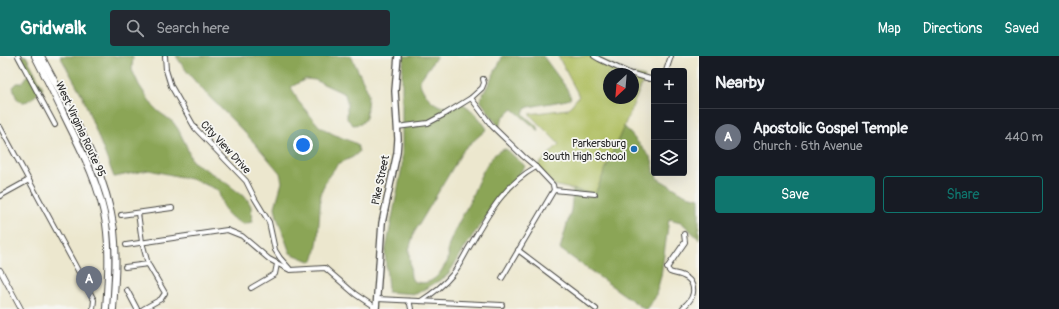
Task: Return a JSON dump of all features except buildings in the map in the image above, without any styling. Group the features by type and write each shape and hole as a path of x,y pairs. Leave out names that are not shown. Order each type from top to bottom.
{"main road":[{"name":"West Virginia Route 95","path":"35,56 82,150 92,172 98,192 106,223 108,252 106,309"},
{"name":"West Virginia Route 95","path":"41,56 93,156 106,190 113,224 116,251 113,309"},
{"name":"Pike Street","path":"376,309 382,223 397,153 396,91 398,56"}],"street":[{"path":"18,56 55,126"},
{"name":"City View Drive","path":"165,56 166,70 171,86 194,128 246,180 255,199 269,222 275,250 290,270"},
{"path":"594,56 599,60 618,68"},
{"path":"667,68 670,56"},
{"path":"639,76 651,79"},
{"path":"397,127 428,123 471,98 482,88 484,83 483,79"},
{"path":"471,98 498,132 536,167 553,185 554,190 502,278"},
{"path":"0,127 94,300 93,309"},
{"path":"421,301 435,292 452,275 493,206 510,186 536,167"},
{"path":"0,196 29,180"},
{"path":"554,190 594,194"},
{"path":"121,215 172,208"},
{"path":"138,213 142,242 148,264 165,293 161,299 143,309"},
{"path":"126,245 226,230 242,236 269,259 290,270 325,268 355,294 376,309"},
{"path":"682,309 692,297 692,285 690,280 684,276 670,272 667,268 685,242 684,234"},
{"path":"518,250 596,309"},
{"path":"125,267 148,264"},
{"path":"251,288 275,274 277,264"},
{"path":"1,272 21,309"},
{"path":"126,290 137,309"},
{"path":"377,299 502,305"},
{"path":"408,301 410,304 410,309"}],"green space":[{"path":"18,56 26,56 43,88 30,100 23,102 19,101 16,97 13,87 17,83 22,83 29,74"},
{"path":"60,56 133,56 132,70 139,85 153,106 173,122 178,129 192,161 225,182 247,199 251,206 252,222 243,224 232,218 224,207 218,190 195,180 149,170 114,177 82,95"},
{"path":"176,56 351,56 366,87 368,95 366,118 361,124 353,125 347,119 347,102 345,94 315,80 306,79 291,87 298,101 319,126 333,134 357,144 359,152 353,157 338,164 328,177 321,192 318,239 312,262 290,253 277,217 275,207 282,182 280,173 249,137 191,77"},
{"path":"404,56 437,56 420,80 422,89 428,98 442,107 448,107 458,101 462,103 474,113 487,129 464,149 414,233 409,250 411,277 413,281 423,283 431,281 446,264 448,260 448,246 453,234 468,205 482,172 493,156 499,151 506,149 525,166 473,235 447,276 416,294 387,292 385,254 402,167 402,72"},
{"path":"502,56 543,56 568,90 571,98 567,100 525,109 523,113 538,127 539,131 513,109 503,117 499,127 480,100"},
{"path":"558,56 594,56 619,68 603,68 603,104 633,104 595,194 553,185 536,167 559,144 529,114 568,109 579,96"},
{"path":"639,76 645,77 639,91"},
{"path":"624,126 651,158 651,176 657,176 657,178 686,195 699,198 699,239 681,222 669,219 661,276 655,298 646,309 560,249 571,210 573,190 595,194"}],"place":[{"name":"Parkersburg South High School","path":"634,149"},
{"name":"Apostolic Gospel Temple","path":"89,299"}]}
